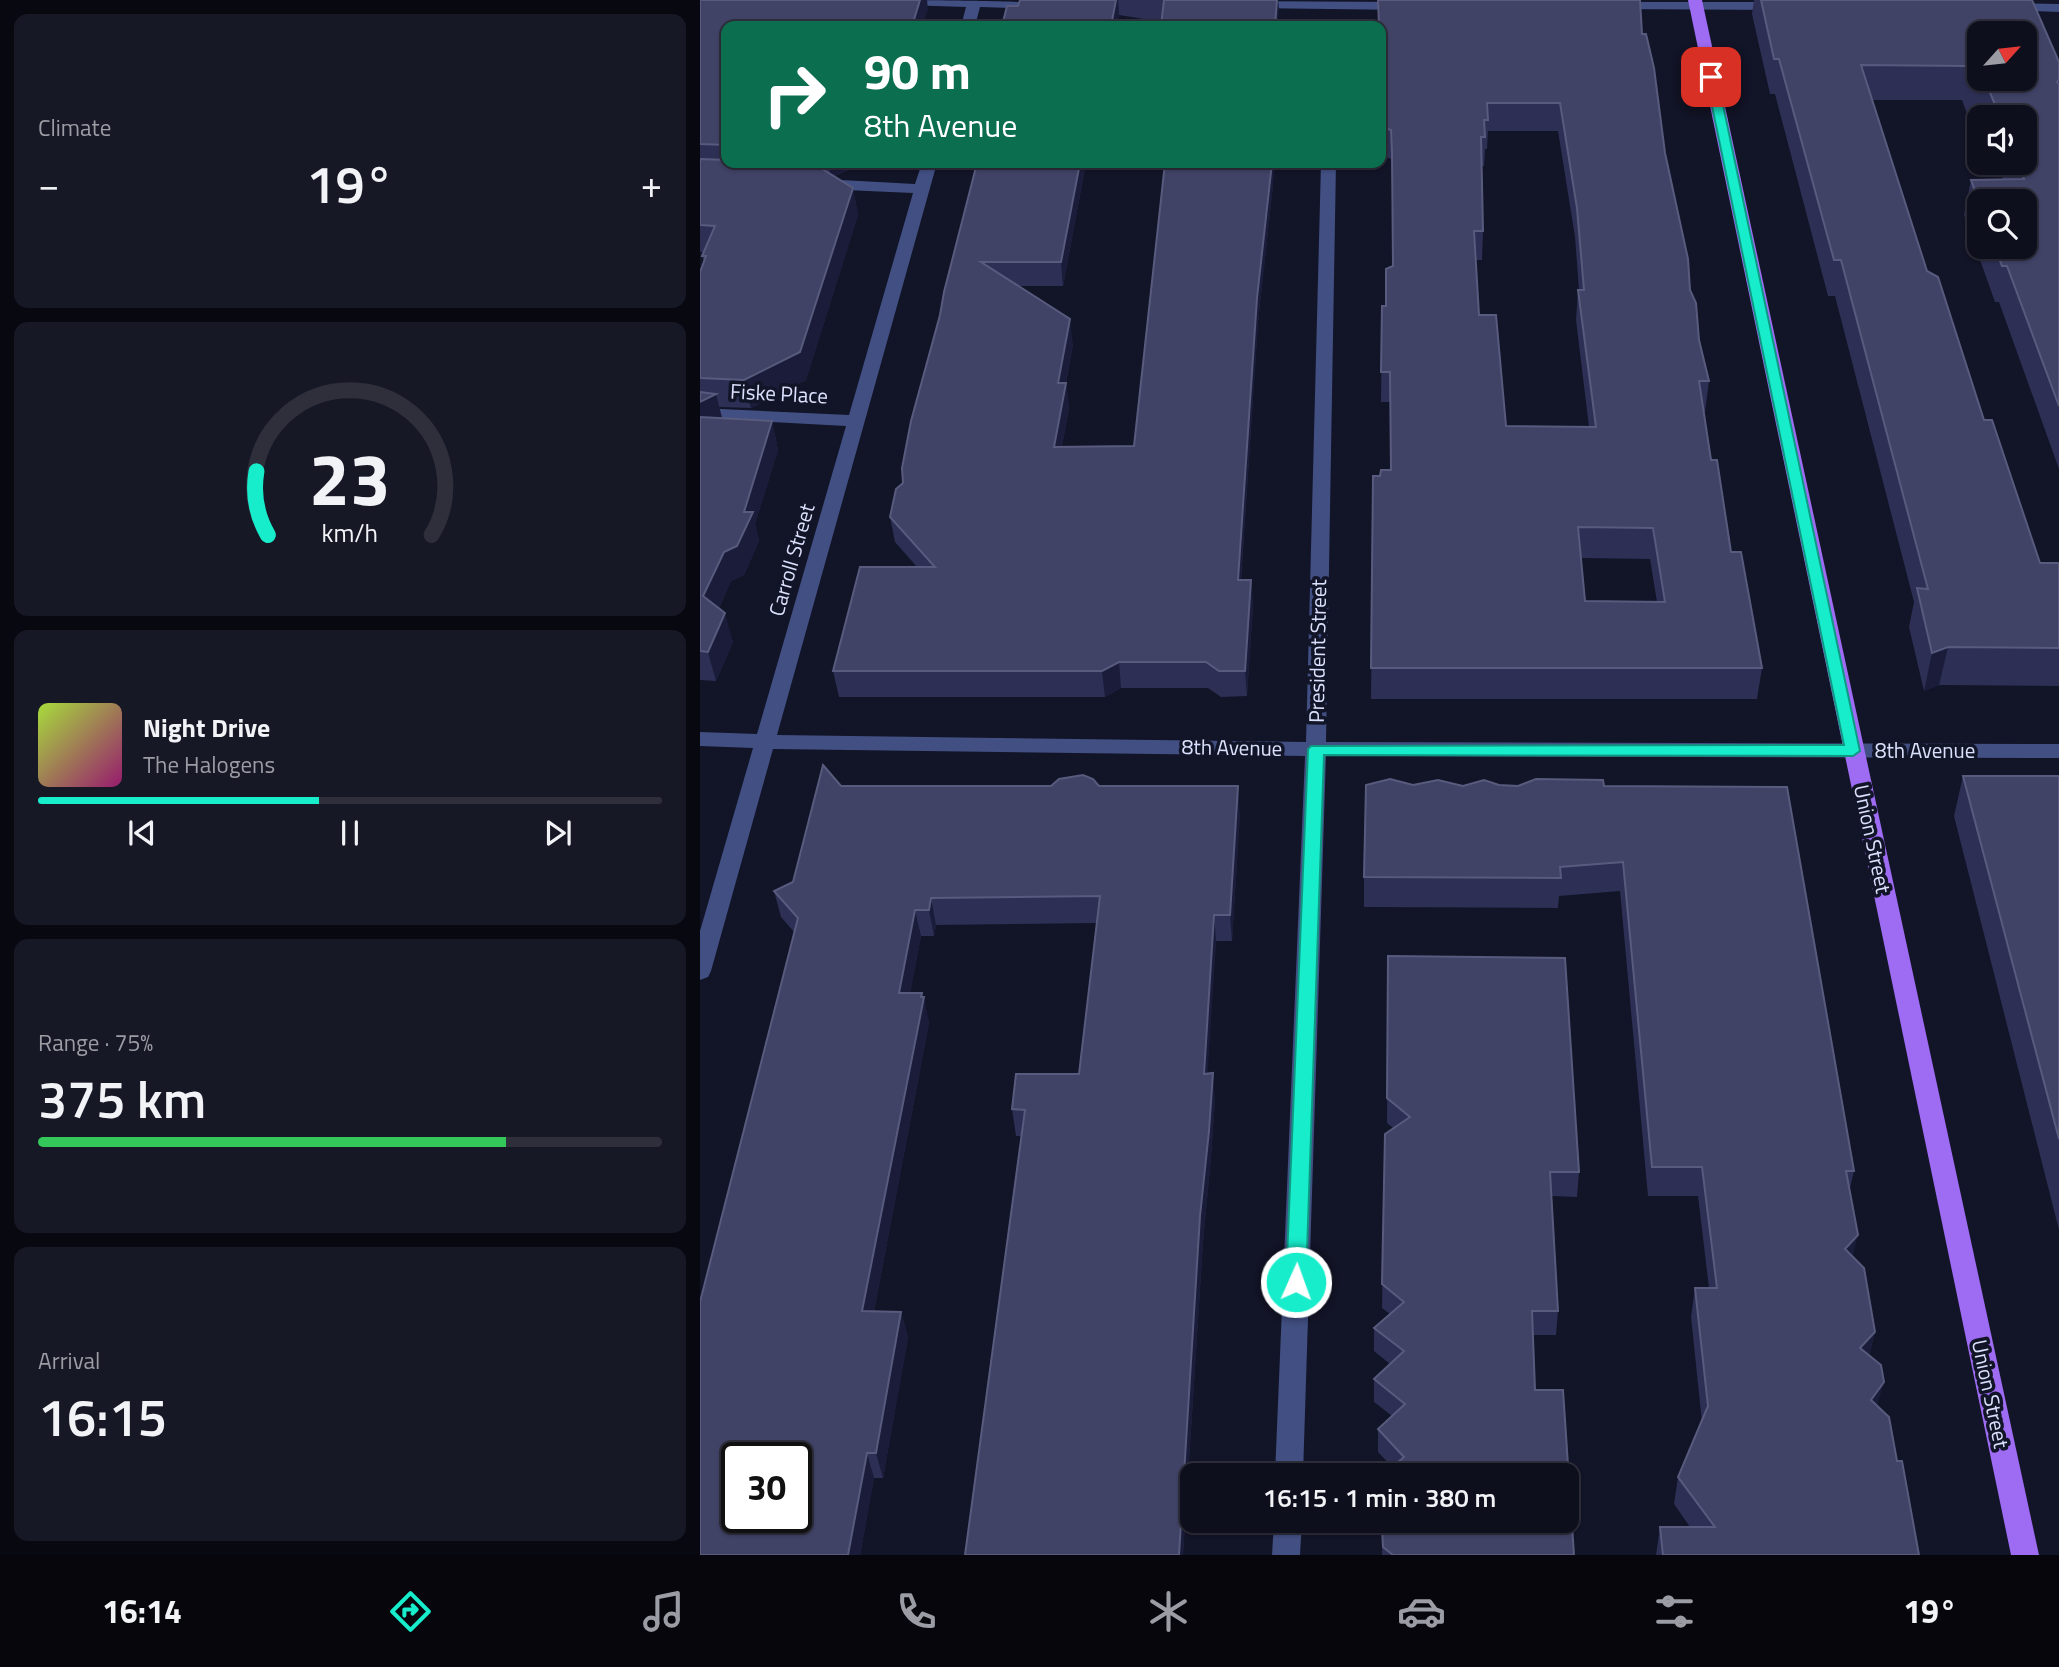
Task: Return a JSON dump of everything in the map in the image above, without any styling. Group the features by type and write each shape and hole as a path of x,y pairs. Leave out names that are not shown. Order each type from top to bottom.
{"main road":[{"name":"Union Street","path":"1695,3 2025,1555"}],"street":[{"path":"872,0 1062,5"},
{"path":"969,21 975,2"},
{"path":"1332,21 1333,3"},
{"path":"1237,5 1333,3 1422,6"},
{"path":"1603,6 1695,3 1790,6"},
{"path":"1998,7 2057,7"},
{"name":"Carroll Street","path":"700,971 928,168"},
{"name":"President Street","path":"1289,1463 1316,749 1329,168"},
{"path":"805,183 922,189"},
{"name":"Fiske Place","path":"700,413 855,421"},
{"name":"8th Avenue","path":"700,739 764,743 1316,749 2059,751"},
{"path":"1286,1555 1287,1533"}],"building":[{"path":"700,0 920,0 914,21 721,21 721,145 700,144"},
{"path":"1020,0 1116,0 1112,21 1003,21 1007,6 1018,6"},
{"path":"1164,0 1277,0 1275,21 1162,21"},
{"path":"1378,0 1640,0 1642,34 1646,34 1654,68 1665,153 1688,259 1690,290 1696,303 1699,340 1709,381 1699,381 1711,460 1717,460 1731,552 1741,552 1762,668 1371,668 1373,476 1380,476 1381,470 1391,470 1390,372 1381,372 1382,306 1386,306 1386,269 1393,266 1391,130 1386,129 1386,21 1379,21","holes":["1487,103 1560,103 1577,208 1584,290 1578,290 1596,427 1506,426 1496,315 1479,315 1474,231 1483,231 1481,137 1485,137","1578,527 1653,528 1665,602 1585,601"]},
{"path":"1761,0 2032,0 2059,62 2059,406 2007,266 2002,266 1999,259 2037,259 2037,189 1974,189 1971,180 2024,179 2022,175 2037,175 2037,105 1995,105 1989,91 2037,91 2037,21 1967,21 1967,66 1861,65 1927,271 1938,277 1984,420 1992,420 2040,563 2059,563 2059,648 1948,647 1932,653 1917,588 1928,589 1841,260 1834,260 1779,59 1774,59"},
{"path":"700,159 721,160 721,168 820,168 853,188 800,352 744,380 700,378 700,272 706,256 702,256 715,226 700,225"},
{"path":"976,168 1079,168 1061,262 981,262 1070,319 1058,383 1066,383 1054,447 1134,446 1164,168 1271,168 1257,298 1238,580 1251,580 1245,671 1219,671 1206,662 1119,662 1102,671 833,671 860,567 935,567 890,517 896,489 903,483 902,468 911,421"},
{"path":"700,392 716,394 700,402"},
{"path":"700,417 772,421 744,512 753,512 737,546 724,552 703,596 725,613 708,652 700,651"},
{"path":"823,765 841,786 1051,786 1059,779 1083,775 1093,779 1099,786 1238,786 1230,915 1214,915 1204,1074 1213,1073 1200,1216 1185,1463 1180,1463 1179,1555 965,1555 1025,1110 1012,1109 1016,1074 1079,1074 1100,896 931,898 929,910 915,910 899,993 922,993 921,997 924,997 862,1311 901,1312 876,1453 867,1453 848,1555 700,1555 700,1302 798,918 774,891 793,882"},
{"path":"1963,776 2059,776 2059,1139"},
{"path":"1390,779 1413,785 1438,780 1463,786 1484,780 1499,785 1518,786 1536,779 1603,780 1604,786 1787,787 1854,1171 1846,1171 1858,1235 1845,1249 1864,1268 1875,1332 1860,1348 1881,1365 1884,1382 1871,1400 1889,1417 1897,1461 1902,1461 1919,1555 1663,1555 1660,1527 1715,1527 1678,1477 1708,1406 1695,1288 1717,1288 1702,1167 1652,1167 1623,862 1560,867 1561,878 1364,877 1366,785"},
{"path":"1388,956 1565,958 1579,1172 1550,1172 1558,1311 1532,1311 1535,1390 1563,1390 1568,1463 1397,1463 1404,1457 1378,1429 1405,1404 1374,1379 1404,1351 1374,1328 1404,1302 1382,1284 1385,1134 1410,1117 1387,1098"},
{"path":"1382,1533 1573,1533 1574,1555 1393,1555 1383,1547"}],"route":[{"path":"1296,1282 1316,749 1853,751 1711,77"}]}
